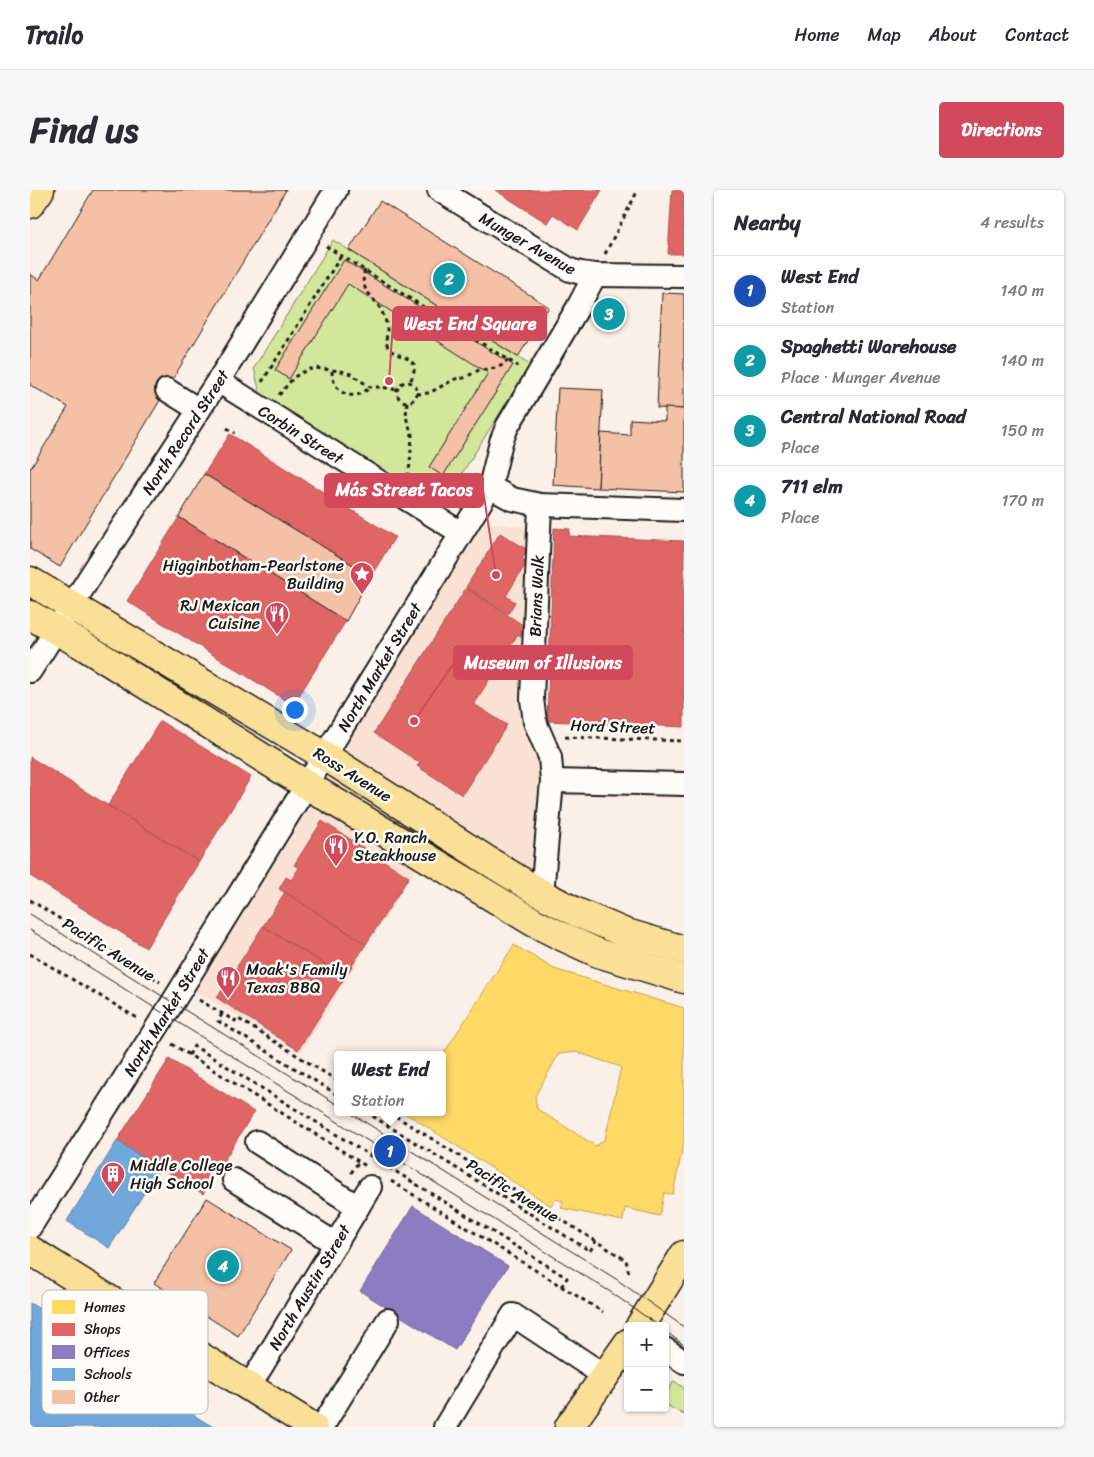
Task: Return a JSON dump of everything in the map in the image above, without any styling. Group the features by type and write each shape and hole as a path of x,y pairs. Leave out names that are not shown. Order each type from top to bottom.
{"main road":[{"path":"30,204 40,190"},
{"name":"Ross Avenue","path":"30,581 325,756 542,894 576,912 623,932 684,950"},
{"name":"Ross Avenue","path":"30,615 535,923 591,950 684,979"},
{"path":"475,887 490,862"},
{"path":"30,1250 94,1290"},
{"path":"643,1322 681,1267"},
{"path":"569,1427 624,1350"},
{"path":"208,1361 313,1427"}],"street":[{"name":"North Record Street","path":"30,671 218,382 336,190"},
{"name":"Munger Avenue","path":"439,190 570,270 594,275 684,276"},
{"name":"North Market Street","path":"30,1227 169,1008 490,488 501,442 507,427 577,309 594,275"},
{"name":"Corbin Street","path":"218,382 461,533"},
{"path":"167,390 199,410"},
{"path":"490,488 512,499 540,505 684,510"},
{"name":"Brians Walk","path":"540,505 532,700 534,722 550,757 552,781 542,894"},
{"path":"552,781 684,784"},
{"path":"257,1142 358,1206"},
{"path":"234,1180 336,1244"},
{"name":"North Austin Street","path":"249,1387 370,1188"},
{"path":"445,1427 513,1315 605,1376"},
{"path":"322,1427 388,1320"},
{"path":"669,1352 684,1362"}],"path":[{"path":"594,275 638,190"},
{"path":"326,246 519,367"},
{"path":"260,384 341,256"},
{"path":"365,270 363,286 380,307 385,318 387,345 398,355 414,364 410,383"},
{"path":"417,394 414,386 406,382 398,390 399,398 404,402 412,401 417,394 429,393 455,379 464,378 479,370 496,368 508,360"},
{"path":"279,396 294,377 314,368 351,374 370,387 398,390"},
{"path":"332,371 337,387 349,396 360,395 370,387"},
{"path":"407,402 406,418 412,435 408,476"},
{"path":"227,428 236,433"},
{"path":"327,490 335,496"},
{"name":"Hord Street","path":"541,736 684,741"},
{"name":"Pacific Avenue","path":"30,900 162,983"},
{"path":"30,954 139,1019"},
{"path":"195,998 235,1022 237,1018 334,1078"},
{"path":"222,1014 218,1021 334,1092"},
{"path":"189,1054 194,1046 567,1278 561,1287"},
{"path":"372,1116 590,1251 596,1241"},
{"name":"Pacific Avenue","path":"395,1116 626,1260 628,1274"}],"shaded area":[{"path":"480,521 531,528 529,624 522,718 542,756 537,880 441,821 413,873 301,1053 193,990"}],"green space":[{"path":"333,240 530,365 449,494 434,502 260,394 254,368"},
{"path":"674,1381 684,1388 684,1415 669,1406 669,1389"}],"building: Homes":[{"path":"514,945 554,969 684,1008 684,1141 673,1194 664,1193 660,1216 625,1208 623,1221 561,1208 563,1201 555,1199 551,1206 410,1116 446,1116 445,1051","holes":["576,1052 621,1067 605,1139 596,1146 537,1109 535,1096 559,1054"]}],"building: Shops":[{"path":"495,190 602,190 578,230 553,214 547,223"},
{"path":"672,190 684,190 684,254 668,254"},
{"path":"230,434 395,537 371,576 204,474"},
{"path":"179,517 346,621 293,705 127,601"},
{"path":"554,528 570,529 569,536 684,541 684,727 547,721"},
{"path":"500,533 528,550 522,559 527,562 506,596 515,602 508,614 466,587"},
{"path":"466,588 529,629 523,638 518,634 474,704 507,725 462,795 417,766 420,763 374,733"},
{"path":"160,721 251,777 199,862 108,805"},
{"path":"30,757 199,862 146,948 30,876"},
{"path":"322,821 409,877 366,944 279,889 286,877 291,880 299,868 294,865"},
{"path":"285,892 366,944 345,977 263,926"},
{"path":"263,926 345,977 298,1050 217,998"},
{"path":"169,1059 254,1112 203,1194 117,1141"}],"building: Offices":[{"path":"413,1206 508,1266 455,1350 360,1291"}],"building: Schools":[{"name":"Middle College High School","path":"117,1141 160,1168 109,1248 67,1221"},
{"path":"30,1303 42,1310 42,1414 192,1414 213,1427 30,1427"}],"building: Other":[{"path":"93,190 286,190 60,567 30,549 30,468 68,407 30,385 30,274 39,280"},
{"path":"380,201 549,307 518,357 349,250"},
{"path":"344,260 513,365 443,476 429,467 488,373 348,284 289,379 275,370"},
{"path":"662,293 684,294 684,409 657,408"},
{"path":"558,388 603,390 598,488 553,485"},
{"path":"665,408 684,409 684,492 598,488 601,433 630,435 630,419 665,421"},
{"path":"204,474 371,576 346,621 179,517"},
{"path":"207,1198 291,1250 238,1336 208,1317 208,1290 165,1290 154,1283"}],"tram line":[{"path":"30,914 334,1103"},
{"path":"30,930 609,1291 653,1322"},
{"path":"355,1116 616,1279 684,1327"},
{"path":"669,1334 684,1345"}],"place":[{"name":"Spaghetti Warehouse","path":"449,279"},
{"name":"Central National Road","path":"609,314"},
{"name":"West End Square","path":"389,381"},
{"name":"Más Street Tacos","path":"496,575"},
{"name":"Higginbotham-Pearlstone Building","path":"362,595"},
{"name":"RJ Mexican Cuisine","path":"277,635"},
{"name":"Museum of Illusions","path":"414,721"},
{"name":"Y.O. Ranch Steakhouse","path":"336,867"},
{"name":"Moak's Family Texas BBQ","path":"228,999"},
{"name":"West End","path":"390,1151"},
{"name":"Middle College High School","path":"113,1195"},
{"name":"711 elm","path":"223,1266"}]}
